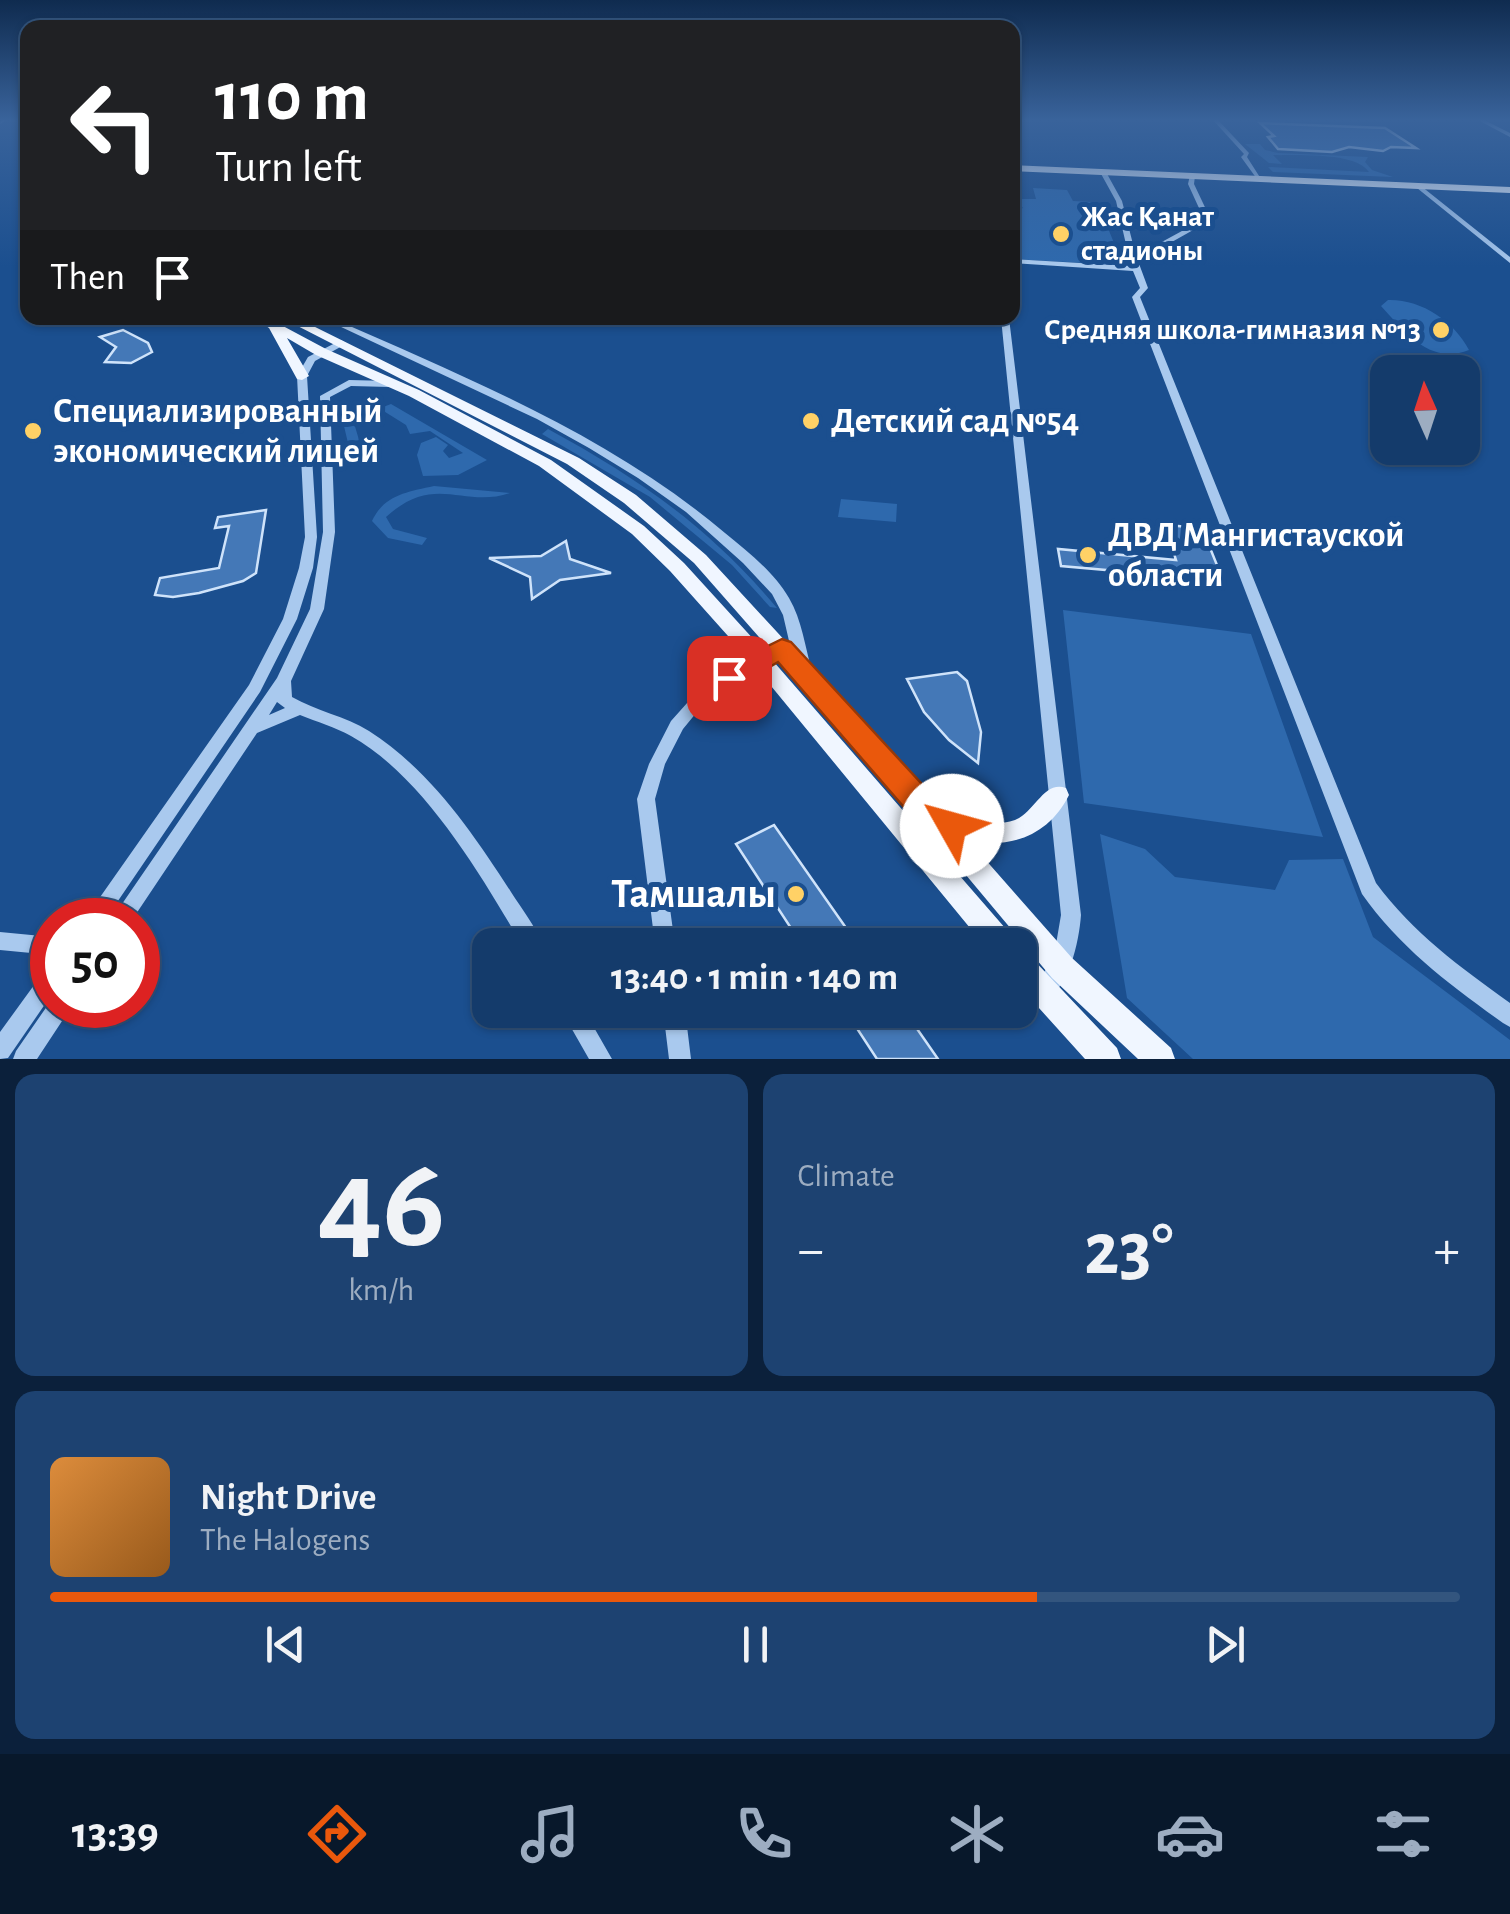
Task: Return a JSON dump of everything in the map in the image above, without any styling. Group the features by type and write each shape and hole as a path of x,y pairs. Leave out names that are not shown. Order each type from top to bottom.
{"main road":[{"path":"1022,168 1510,190"},
{"path":"276,325 302,376"},
{"path":"280,325 321,352 399,386 545,463 586,489 678,567 988,928"},
{"path":"288,325 341,343 572,461 630,499 700,558 1062,968 1160,1059"},
{"path":"934,819 971,834 1006,834 1032,822 1051,806 1057,794"},
{"path":"1037,986 1106,1059"}],"street":[{"path":"1252,168 1259,178"},
{"path":"1103,172 1119,202 1144,288 1136,297 1369,888 1390,920 1430,957 1510,1016"},
{"path":"1020,261 1135,264 1208,220 1192,176"},
{"path":"1418,187 1510,261"},
{"path":"341,325 574,434 634,468 698,513 773,584 786,603 804,674"},
{"path":"1006,325 1071,915 1069,946 1062,968 1042,992"},
{"path":"109,898 255,688 290,619 311,538 302,376 311,359 341,343"},
{"path":"136,898 284,680 317,609 326,568 325,396 350,383 399,386"},
{"path":"664,928 646,799 657,764 677,725 702,697 782,649"},
{"path":"284,680 284,700 363,734 421,784 495,881 523,928"},
{"path":"253,729 299,709"},
{"path":"0,941 30,944"},
{"path":"0,1050 30,1008"},
{"path":"24,1059 46,1028"},
{"path":"583,1028 601,1059"},
{"path":"676,1028 680,1059"}],"shaded area":[{"path":"1269,168 1297,168 1369,172 1365,168 1393,177 1273,172"},
{"name":"Жас Қанат стадионы","path":"1033,188 1067,190 1073,201 1092,202 1095,207 1089,211 1103,216 1123,265 1020,259 1020,199 1036,199"},
{"path":"1388,300 1412,303 1435,314 1455,330 1469,350 1455,354 1430,350 1381,306"},
{"path":"391,404 487,460 458,475 423,476 417,455 421,443 436,437 448,445 443,451 449,458 463,453 430,431 410,434 406,425 382,410 354,423 359,440 348,443 343,422"},
{"path":"548,429 672,507 726,553 777,608 770,607 732,565 650,497 542,434"},
{"path":"434,486 510,493 493,497 434,494 403,504 386,517 393,529 427,538 422,545 388,538 372,521 390,500"},
{"path":"841,499 897,504 896,522 838,517"},
{"path":"1063,610 1251,634 1323,837 1084,803"},
{"path":"1100,834 1145,849 1175,877 1275,890 1289,860 1343,859 1373,937 1510,1040 1510,1059 1193,1059 1127,998"}],"building":[{"path":"123,330 148,343 152,352 131,363 105,362 116,347 100,337"},
{"path":"266,510 256,573 243,581 199,593 155,595 160,578 219,568 229,526 215,528 218,517"},
{"name":"ДВД Мангистауской области","path":"1165,525 1202,528 1223,580 1137,573 1138,577 1061,566 1058,549 1176,560"},
{"path":"566,541 570,559 611,573 560,580 532,599 530,577 489,558 541,556"},
{"path":"957,672 967,681 981,732 978,763 949,740 924,712 907,679"},
{"name":"Тамшалы","path":"774,825 846,928 791,928 736,844"},
{"path":"857,1028 916,1028 938,1059 877,1059"}],"place":[{"name":"Жас Қанат стадионы","path":"1061,234"},
{"name":"Средняя школа-гимназия №13","path":"1441,330"},
{"name":"Детский сад №54","path":"811,421"},
{"name":"Специализированный экономический лицей","path":"33,431"},
{"name":"ДВД Мангистауской области","path":"1088,555"},
{"name":"Тамшалы","path":"796,894"}],"route":[{"path":"729,678 782,649 934,819 952,826"}]}
